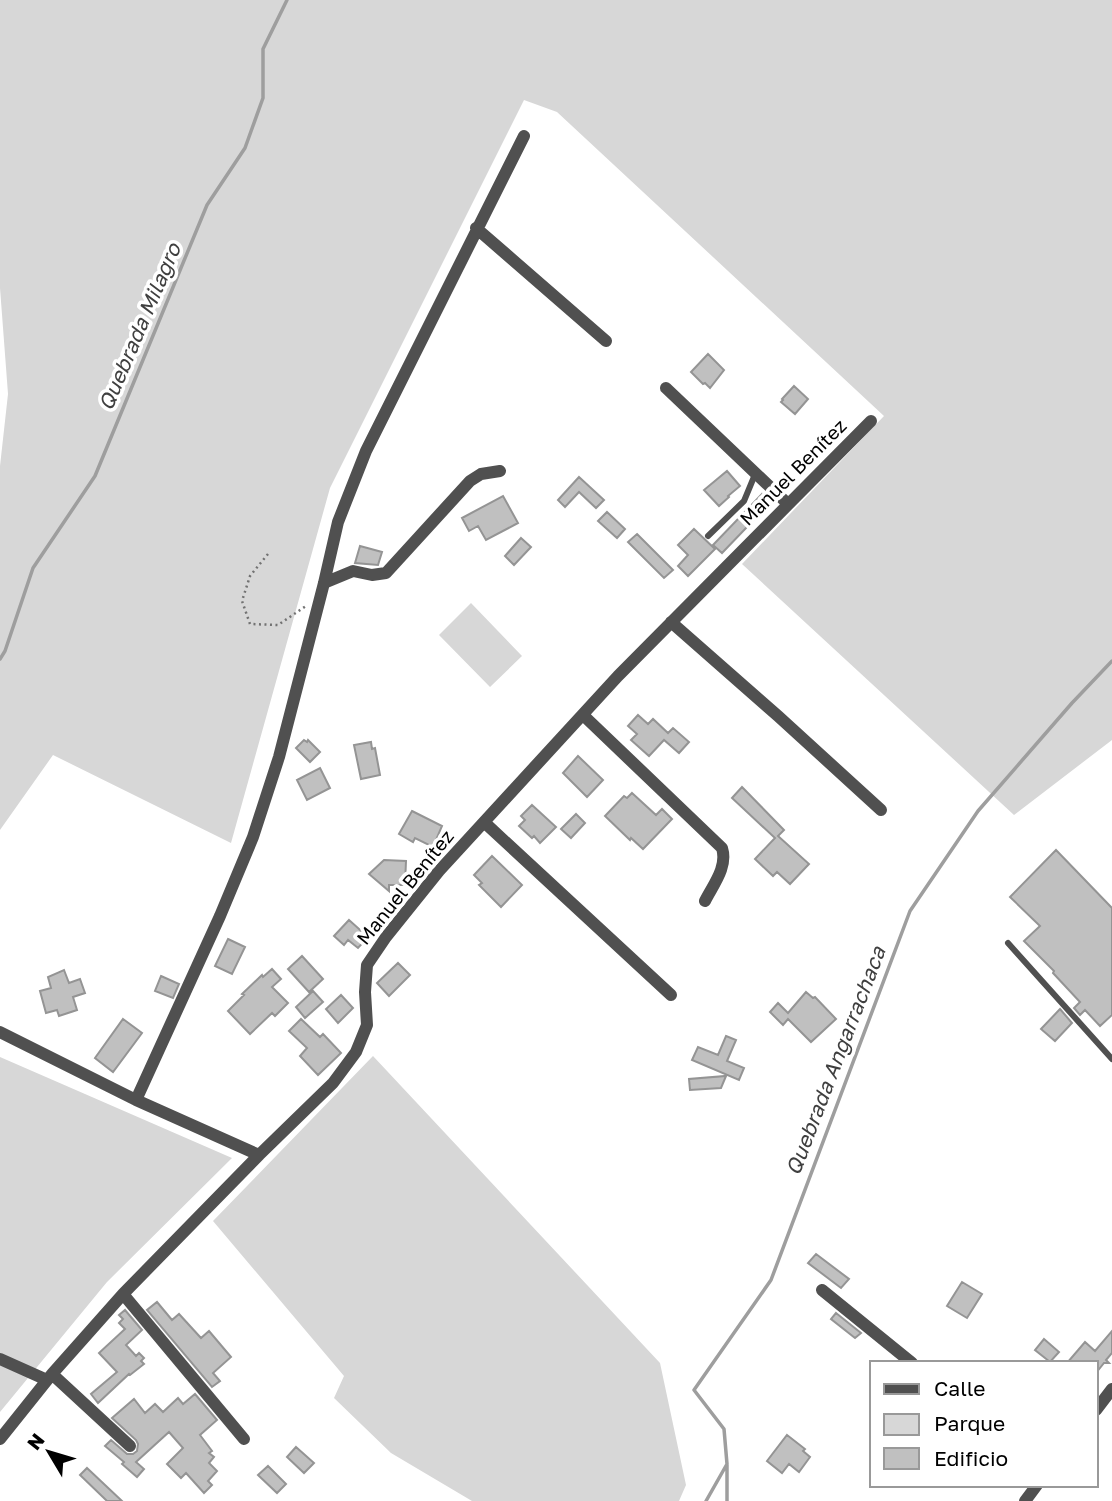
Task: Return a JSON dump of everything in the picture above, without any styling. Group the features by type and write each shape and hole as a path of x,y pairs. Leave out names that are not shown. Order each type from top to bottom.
{"street":[{"path":"136,1100 253,837 279,757 338,522 366,451 524,135"},
{"path":"476,229 607,341"},
{"path":"666,388 788,504"},
{"name":"Manuel Benítez","path":"0,1439 49,1377 123,1294 333,1083 356,1052 368,1025 365,992 367,965 386,937 439,872 671,622 872,421"},
{"path":"324,583 353,572 373,575 386,573 470,481 481,474 500,471"},
{"path":"671,622 881,810"},
{"path":"583,715 722,848 724,864 705,901"},
{"path":"484,822 671,995"},
{"path":"0,1032 136,1100 259,1155"},
{"path":"822,1290 910,1361"},
{"path":"123,1294 244,1439"},
{"path":"0,1359 49,1377 130,1446"},
{"path":"1098,1407 1112,1389"},
{"path":"1025,1501 1038,1492"}],"lane":[{"path":"708,536 744,501 756,472"},
{"path":"1008,943 1112,1059"}],"path":[{"path":"268,554 250,576 242,601 250,624 278,625 307,605"}],"green space":[{"path":"0,0 1112,0 1112,740 1014,815 742,564 884,416 557,112 524,100 330,488 231,843 53,755 0,830 0,466 8,394 0,288"},
{"path":"471,603 522,656 490,687 439,635"},
{"path":"373,1056 660,1363 686,1485 679,1501 472,1501 391,1453 334,1398 344,1376 213,1221"},
{"path":"0,1057 232,1158 107,1282 0,1412"}],"building":[{"path":"708,354 724,370 710,388 691,372"},
{"path":"794,386 808,399 795,414 781,402"},
{"path":"727,471 740,486 719,506 704,490"},
{"path":"579,477 604,500 596,508 579,492 565,507 558,500"},
{"path":"762,494 771,502 722,553 713,545"},
{"path":"503,496 518,523 486,540 478,526 469,531 462,518"},
{"path":"607,512 625,529 617,538 598,521"},
{"path":"694,529 715,549 688,576 678,566 688,555 678,545"},
{"path":"637,534 673,570 664,578 628,542"},
{"path":"521,538 531,547 514,565 505,556"},
{"path":"360,546 382,552 378,565 355,563"},
{"path":"638,715 648,724 653,719 668,733 673,728 689,742 679,753 664,740 649,756 631,740 637,734 628,726"},
{"path":"304,740 308,740 320,752 310,762 296,748"},
{"path":"371,742 372,749 375,748 380,775 361,779 354,745"},
{"path":"578,756 603,780 587,797 563,773"},
{"path":"320,768 330,788 307,800 297,780"},
{"path":"742,787 784,830 778,836 809,864 790,884 777,872 773,876 755,859 775,838 732,798"},
{"path":"632,793 656,815 662,809 672,819 643,849 605,816 624,796 627,798"},
{"path":"532,805 556,827 540,843 519,826 525,820 521,816"},
{"path":"412,811 442,826 433,847 415,838 413,842 399,834"},
{"path":"576,814 585,823 571,838 561,829"},
{"path":"1056,850 1112,908 1112,1015 1100,1026 1085,1010 1080,1015 1074,1008 1080,1002 1024,941 1040,926 1010,897"},
{"path":"492,856 522,885 501,907 479,885 482,883 474,875"},
{"path":"384,860 406,861 405,885 389,885 389,891 369,874"},
{"path":"349,920 368,937 358,948 348,940 344,945 334,936"},
{"path":"228,939 245,947 232,974 215,966"},
{"path":"302,956 323,979 309,992 288,969"},
{"path":"398,963 410,975 389,996 377,983"},
{"path":"272,969 281,979 272,987 288,1003 275,1016 272,1013 250,1034 228,1011 244,995 242,994"},
{"path":"64,970 69,983 80,979 85,993 73,997 77,1010 59,1016 57,1010 46,1013 40,991 51,988 48,977"},
{"path":"161,976 179,984 173,998 155,991"},
{"path":"313,991 323,1002 305,1018 296,1007"},
{"path":"806,992 815,997 836,1019 811,1042 788,1019 783,1025 770,1012 778,1003 788,1013"},
{"path":"341,995 353,1008 338,1023 326,1009"},
{"path":"1060,1009 1072,1023 1055,1041 1041,1029"},
{"path":"123,1019 142,1033 113,1072 95,1058"},
{"path":"301,1019 320,1037 323,1034 341,1053 318,1075 300,1056 307,1048 289,1031"},
{"path":"726,1036 736,1040 727,1061 744,1068 739,1080 692,1060 698,1047 718,1055"},
{"path":"726,1076 721,1088 690,1090 689,1079"},
{"path":"816,1254 849,1279 841,1288 808,1263"},
{"path":"962,1282 982,1294 967,1318 947,1306"},
{"path":"157,1302 172,1320 179,1314 201,1338 209,1331 231,1357 213,1373 220,1381 212,1387 147,1310"},
{"path":"125,1310 142,1330 126,1345 136,1356 139,1353 144,1358 141,1361 144,1364 98,1403 91,1394 117,1372 99,1353 125,1329 119,1323 123,1319 119,1315"},
{"path":"836,1313 861,1333 855,1338 831,1319"},
{"path":"1112,1331 1112,1353 1106,1360 1109,1363 1104,1363 1098,1370 1098,1361 1069,1361 1085,1342 1095,1351"},
{"path":"1044,1339 1059,1352 1049,1361 1035,1350"},
{"path":"195,1394 217,1420 200,1435 212,1451 209,1453 214,1457 209,1463 217,1471 208,1481 212,1485 204,1493 186,1473 181,1478 167,1464 183,1448 169,1432 136,1462 144,1469 137,1477 105,1446 111,1440 127,1454 137,1451 136,1440 112,1418 134,1399 145,1413 155,1404 163,1412 178,1398 183,1404"},
{"path":"787,1435 805,1449 803,1451 810,1457 799,1472 789,1464 782,1473 767,1461"},
{"path":"296,1447 314,1463 304,1473 287,1457"},
{"path":"268,1466 286,1484 277,1493 258,1475"},
{"path":"87,1468 122,1501 107,1501 80,1475"}],"waterway":[{"name":"Quebrada Milagro","path":"0,659 33,568 95,476 207,205 245,148 263,98 263,49 287,0"},
{"name":"Quebrada Angarrachaca","path":"706,1501 727,1464 724,1429 694,1390 771,1280 910,911 978,811 1112,661"},
{"path":"727,1465 727,1501"}]}
